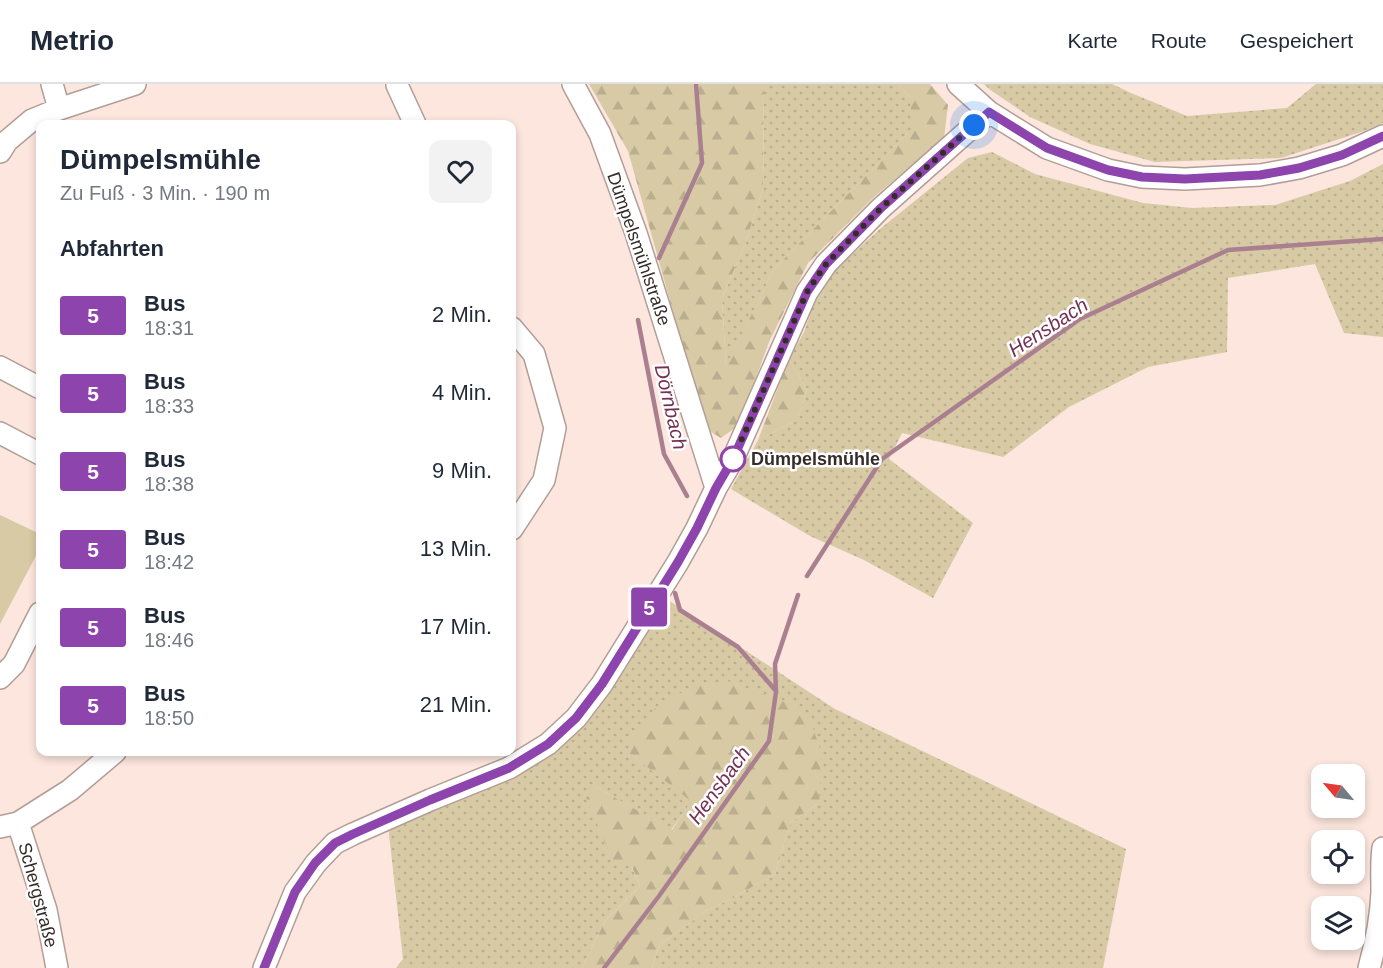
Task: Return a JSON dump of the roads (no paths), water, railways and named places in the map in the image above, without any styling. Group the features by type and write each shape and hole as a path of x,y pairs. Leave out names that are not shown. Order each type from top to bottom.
{"street":[{"path":"52,84 59,109"},
{"path":"0,152 7,141 32,120 135,84"},
{"path":"392,84 413,120"},
{"name":"Dümpelsmühlstraße","path":"573,84 600,134 636,233 716,488"},
{"path":"958,84 989,112 1047,148 1108,170 1142,177 1185,179 1260,175 1299,168 1342,155 1383,136"},
{"path":"264,968 295,892 315,863 335,843 430,800 509,768 548,744 576,718 602,684 697,528 733,459 807,292 826,264 881,208 989,112"},
{"path":"516,333 534,354 555,428 544,480 516,523"},
{"path":"0,367 36,386"},
{"path":"0,432 36,452"},
{"path":"0,678 14,664 36,621"},
{"path":"9,825 69,790 110,756"},
{"name":"Schergstraße","path":"9,825 46,910 57,968"},
{"path":"1369,968 1378,936 1383,848"}],"waterway":[{"name":"Dörnbach","path":"659,258 702,163 696,84"},
{"name":"Hensbach","path":"807,576 882,459 1080,319 1228,250 1383,239"},
{"name":"Dörnbach","path":"638,320 664,454 687,496"},
{"name":"Dörnbach","path":"675,593 680,610 738,647 776,691"},
{"name":"Hensbach","path":"604,968 659,896 769,741 776,692 775,664 798,595"}],"place":[{"name":"Dümpelsmühle","path":"733,459"}]}
